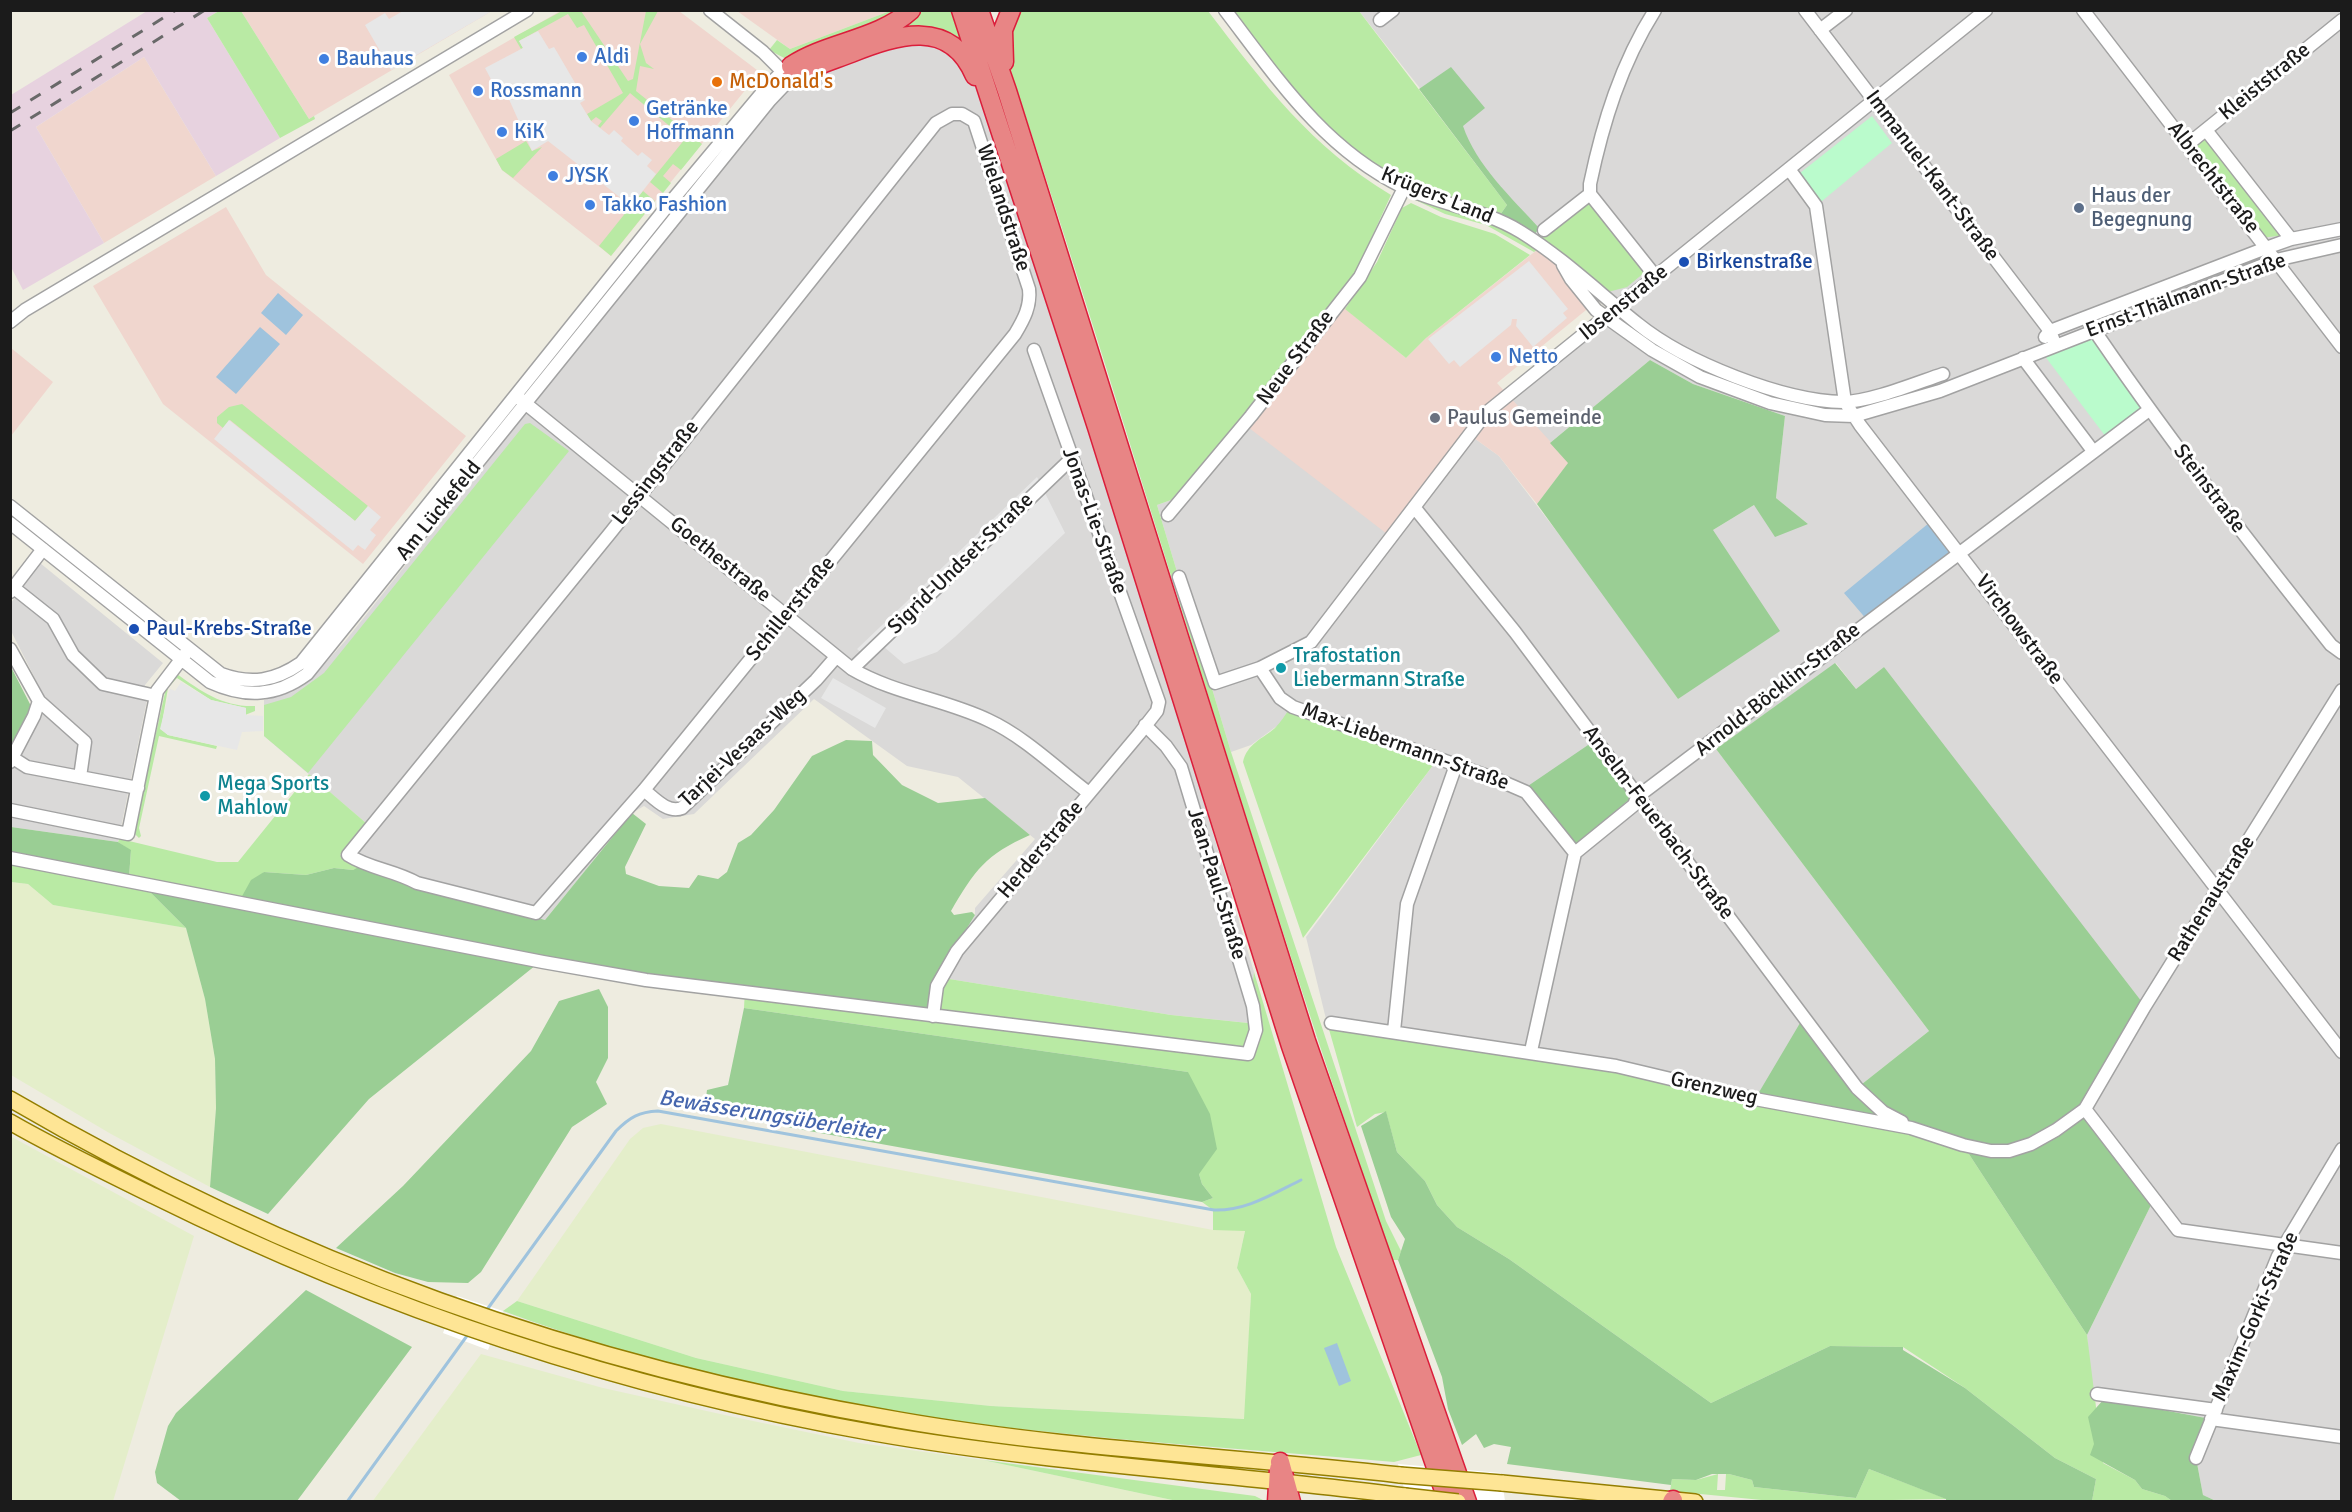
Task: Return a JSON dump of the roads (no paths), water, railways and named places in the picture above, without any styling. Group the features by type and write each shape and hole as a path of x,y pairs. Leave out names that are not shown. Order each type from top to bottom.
{"highway":[{"path":"787,75 822,49 894,23 910,10"},
{"path":"961,10 1097,427 1291,1046 1448,1502"},
{"path":"979,10 1007,91 1306,1041 1467,1502"},
{"path":"1007,91 1003,39 1011,10"},
{"path":"787,75 892,37 919,34 938,38 958,50 972,69 1006,147"},
{"path":"1277,1502 1284,1490 1280,1462"}],"main road":[{"path":"10,1099 134,1168 222,1212 353,1269 498,1323 670,1373 763,1395 899,1420 1065,1443 1695,1502"},
{"path":"10,1122 74,1159 235,1236 324,1275 492,1338 699,1397 864,1431 975,1449 1284,1490 1405,1496 1458,1502"}],"street":[{"path":"10,322 25,310 527,10"},
{"path":"711,10 787,75"},
{"name":"Krügers Land","path":"1226,10 1313,122 1352,157 1404,188 1508,224 1535,241 1617,306"},
{"path":"1380,20 1392,10"},
{"path":"1655,10 1627,62 1606,115 1590,184 1590,194 1656,277"},
{"name":"Immanuel-Kant-Straße","path":"1805,10 2050,331 2055,344"},
{"path":"1820,30 1846,10"},
{"name":"Ibsenstraße","path":"1179,577 1215,683 1260,668 1311,642 1486,413 1986,10"},
{"name":"Albrechtstraße","path":"2083,10 2342,347"},
{"name":"Kleiststraße","path":"2187,145 2342,20"},
{"name":"Am Lückefeld","path":"10,506 184,655 210,682 238,692 267,693 293,684 307,674 520,399 770,99 787,75"},
{"name":"Lessingstraße","path":"536,913 417,883 400,874 364,865 348,855 611,532 936,123 952,114 962,114 974,121"},
{"name":"Wielandstraße","path":"974,121 1030,296"},
{"name":"Albrechtstraße","path":"2206,130 2291,239"},
{"name":"Virchowstraße","path":"1789,169 1816,206 1845,402 2217,892 2342,1052"},
{"name":"Neue Straße","path":"1168,515 1251,416 1360,277 1404,188"},
{"path":"1544,230 1590,194"},
{"name":"Ernst-Thälmann-Straße","path":"2050,331 2291,239 2342,229"},
{"name":"Ernst-Thälmann-Straße","path":"1605,316 1652,350 1700,376 1770,403 1825,415 1854,416 1940,391 2055,344 2276,260 2342,245"},
{"name":"Krügers Land","path":"1563,264 1571,279 1596,310 1605,316"},
{"name":"Schillerstraße","path":"536,913 644,790 1015,334 1029,306 1030,296"},
{"path":"1617,306 1640,326 1668,344 1733,375 1796,394 1845,402 1891,391 1943,374"},
{"name":"Steinstraße","path":"2086,318 2149,410 2331,645 2342,653"},
{"path":"2050,331 2028,356 2093,452"},
{"name":"Jonas-Lie-Straße","path":"1034,350 1071,459 1157,692"},
{"name":"Goethestraße","path":"520,399 852,669 885,686 953,706 1002,727 1089,793"},
{"name":"Arnold-Böcklin-Straße","path":"1575,853 1634,805 1637,797 2149,410"},
{"name":"Sigrid-Undset-Straße","path":"852,669 1071,459"},
{"name":"Anselm-Feuerbach-Straße","path":"1414,507 1515,632 1857,1088 1883,1112 1911,1128"},
{"name":"Am Lückefeld","path":"10,523 184,655"},
{"path":"42,549 12,590 53,619 73,655 103,684 156,696"},
{"path":"10,649 39,701 85,742 80,777"},
{"path":"10,810 128,834 156,696 184,655"},
{"name":"Tarjei-Vesaas-Weg","path":"644,790 669,809 675,811 682,808 816,680 836,657"},
{"name":"Max-Liebermann-Straße","path":"1260,668 1280,698 1293,707 1526,792 1575,853"},
{"name":"Rathenaustraße","path":"2085,1109 2145,1006 2342,690"},
{"name":"Herderstraße","path":"933,1016 937,986 957,951 1157,711 1159,702 1157,692"},
{"path":"39,701 12,760 27,767 138,788"},
{"name":"Jean-Paul-Straße","path":"933,1016 1248,1054 1256,1030 1253,1006 1181,767 1166,746 1145,725"},
{"path":"1394,1031 1407,904 1456,765"},
{"path":"1531,1051 1575,853"},
{"path":"10,858 646,980 933,1016"},
{"name":"Grenzweg","path":"1331,1023 1531,1051 1616,1066 1755,1099 1911,1128 1963,1145 2009,1151 2031,1144 2056,1130 2085,1109"},
{"path":"2085,1109 2178,1230 2342,1253"},
{"name":"Maxim-Gorki-Straße","path":"2196,1458 2285,1245 2342,1149"},
{"path":"2097,1394 2342,1437"}],"water":[{"path":"278,293 303,315 286,335 261,313"},
{"path":"260,327 280,344 236,394 216,377"},
{"path":"1929,523 1955,555 1868,621 1844,593"},
{"path":"1337,1343 1351,1381 1339,1386 1324,1348"}],"waterway":[{"name":"Bewässerungsüberleiter","path":"486,1311 616,1131 635,1116 651,1112 658,1111 1214,1210 1248,1205 1301,1180"},
{"name":"Bewässerungsüberleiter","path":"347,1502 469,1333"}],"railway":[{"path":"10,113 176,10"},
{"path":"10,131 205,10"}],"place":[{"name":"Aldi","path":"582,57"},
{"name":"Bauhaus","path":"324,59"},
{"name":"McDonald's","path":"717,82"},
{"name":"Rossmann","path":"478,91"},
{"name":"Getränke Hoffmann","path":"634,121"},
{"name":"KiK","path":"502,132"},
{"name":"JYSK","path":"553,176"},
{"name":"Takko Fashion","path":"590,205"},
{"name":"Haus der Begegnung","path":"2079,208"},
{"name":"Birkenstraße","path":"1684,262"},
{"name":"Netto","path":"1496,357"},
{"name":"Paulus Gemeinde","path":"1435,418"},
{"name":"Paul-Krebs-Straße","path":"134,629"},
{"name":"Trafostation Liebermann Straße","path":"1281,668"},
{"name":"Mega Sports Mahlow","path":"205,796"}]}
